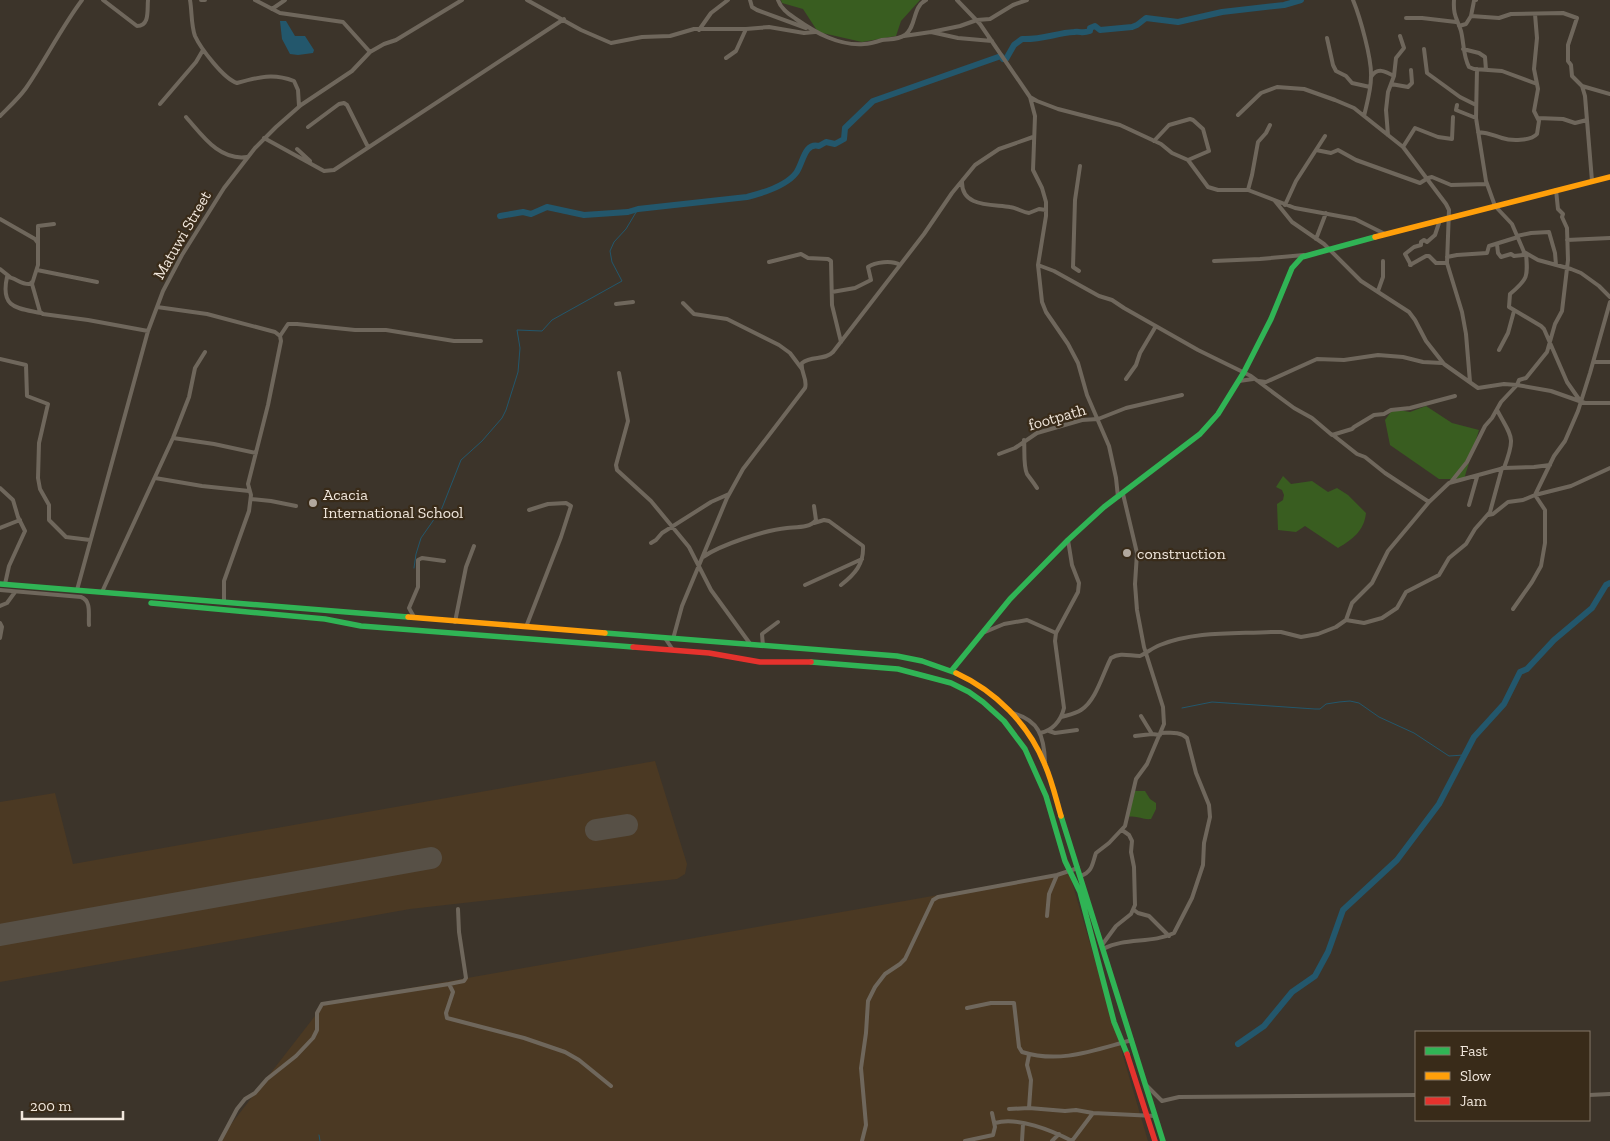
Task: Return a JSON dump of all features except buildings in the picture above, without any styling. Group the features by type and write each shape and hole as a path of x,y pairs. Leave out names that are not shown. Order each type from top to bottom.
{"street":[{"path":"0,116 25,90 51,50 66,20 82,0"},
{"path":"103,0 136,26 140,27 144,25 148,16 148,0"},
{"path":"190,0 195,34 203,50 234,82 237,83 260,77 281,76 294,81 298,90 299,106"},
{"path":"255,0 280,13 343,22 370,52"},
{"path":"272,9 285,0"},
{"name":"Matuwi Street","path":"77,590 156,307 171,276 224,188 264,138 299,106 352,71 370,52 396,40 462,0"},
{"path":"527,0 581,30 611,43 642,37 670,36 691,30 772,27 804,33 815,32"},
{"path":"699,30 711,13 728,0"},
{"path":"750,0 752,7 757,10 810,29"},
{"path":"778,0 786,11 810,29 827,37 851,44 895,39 960,26 976,20 990,19 1013,5 1026,0"},
{"path":"904,36 911,27 918,6 926,0"},
{"path":"953,0 958,1 992,40 1030,97 1035,116 1033,170 1044,192 1046,210 1038,265 1040,292 1044,308 1075,356 1087,395 1110,449 1137,553 1135,598 1146,654 1164,711 1164,724 1161,734 1147,764 1136,779 1127,820 1122,830 1096,853 1094,864 1090,871 1081,876"},
{"path":"1352,0 1357,10 1370,62 1370,87 1364,116"},
{"path":"1454,0 1453,11 1468,65 1477,69 1502,72 1537,84"},
{"path":"1406,18 1422,18 1466,24 1471,16 1474,1 1476,0"},
{"path":"1471,16 1493,18 1511,14 1563,13 1577,18 1568,45 1568,61 1574,78 1581,84 1610,94"},
{"path":"1478,132 1490,133 1509,140 1536,137 1539,131 1538,118 1534,111 1537,94 1534,70 1537,38 1535,14"},
{"path":"264,138 314,166 328,172 334,170 564,19"},
{"path":"726,58 736,51 746,29"},
{"path":"931,32 958,38 992,40"},
{"path":"1388,135 1387,98 1394,76 1396,58 1404,48 1400,36"},
{"path":"1328,38 1332,65 1336,71 1346,76 1352,84 1370,87"},
{"path":"1463,48 1485,57 1486,70"},
{"path":"1424,49 1427,73 1460,97 1476,105"},
{"path":"160,104 196,62 203,50"},
{"path":"1477,69 1476,118 1487,184 1495,206 1512,224 1525,252 1527,273 1520,286 1509,297 1509,307 1541,326 1567,382 1581,402"},
{"path":"1371,77 1376,72 1382,70 1394,76"},
{"path":"1391,84 1408,87 1412,82 1412,70"},
{"path":"1581,84 1585,96 1592,181"},
{"path":"1238,115 1261,93 1277,87 1304,89 1352,107 1404,146 1446,204 1449,218 1447,263 1462,312 1470,382"},
{"path":"1030,97 1058,109 1120,125 1154,141 1172,153 1188,160 1208,188 1248,190 1285,205 1355,219 1385,234"},
{"path":"308,128 339,104 344,103 347,105 368,147"},
{"path":"1457,105 1456,110 1476,118"},
{"path":"186,117 210,144 222,153 235,158 247,157"},
{"path":"1404,146 1415,128 1438,137 1452,139 1453,117"},
{"path":"1538,118 1563,119 1588,128"},
{"path":"1154,141 1169,125 1190,119 1194,120 1203,129 1209,151 1188,160"},
{"path":"1575,123 1587,120"},
{"path":"1248,190 1258,142 1270,125"},
{"path":"1285,205 1296,181 1325,136"},
{"path":"802,369 802,363 806,360 828,357 841,342 975,166 990,154 1012,143 1033,138"},
{"path":"297,149 314,166"},
{"path":"1316,150 1331,153 1338,150 1356,160 1418,182 1432,177 1451,185 1487,184"},
{"path":"1079,271 1073,267 1075,200 1080,166"},
{"path":"1214,261 1307,255 1610,177"},
{"path":"962,181 965,194 981,204 1010,207 1029,213 1039,209 1046,210"},
{"path":"1061,717 1078,712 1084,708 1096,690 1113,656 1125,654 1140,656 1166,642 1207,634 1276,632 1302,637 1327,632 1346,620 1352,603 1372,583 1388,551 1429,502 1467,462 1482,431 1501,402 1517,385 1519,380 1526,378 1542,360 1551,344 1555,324 1563,307 1568,268 1567,228 1562,217 1563,214 1558,209 1556,190"},
{"path":"1275,201 1292,222 1328,249 1361,281 1408,312 1426,341 1444,364"},
{"path":"1316,240 1326,213"},
{"path":"0,219 35,239 38,243"},
{"path":"1440,220 1433,238 1427,242 1424,240 1421,242 1421,245 1414,247 1405,254 1411,265 1426,256 1429,256 1436,262 1447,263"},
{"path":"43,314 38,310 32,282 37,270 38,226 54,224"},
{"path":"1447,257 1487,253 1489,246 1531,233 1549,232 1555,253 1556,265"},
{"path":"1567,240 1610,238"},
{"path":"1497,244 1498,253 1501,257 1511,254 1514,256 1522,255 1525,252"},
{"path":"1525,252 1538,260 1581,273 1610,297"},
{"path":"769,262 801,254 808,258 828,259 832,263 831,298 841,342"},
{"path":"952,670 1010,600 1068,540 1104,508 1210,425 1244,372 1271,319 1290,272 1298,260 1307,255"},
{"path":"832,292 855,288 871,280 868,267 870,265 897,262 900,265"},
{"path":"1378,291 1383,277 1383,262"},
{"path":"1038,265 1054,271 1099,296 1112,300 1156,326 1244,372 1294,408 1312,418 1357,454 1365,457 1429,502"},
{"path":"0,269 10,277 26,284 32,282"},
{"path":"37,270 97,282"},
{"path":"10,277 6,278 2,287 3,301 6,305 43,314 148,331"},
{"path":"616,304 633,302"},
{"path":"1535,495 1565,441 1581,402 1610,302"},
{"path":"673,639 682,606 729,494 743,469 805,388 806,381 802,369 790,353 779,345 727,319 694,314 683,303"},
{"path":"156,307 225,318 275,332 280,336"},
{"path":"1499,350 1508,333 1514,311"},
{"path":"224,602 224,580 243,533 249,511 251,499 248,484 268,405 281,341 280,336 288,324 355,330 386,330 454,341 481,342"},
{"path":"1126,379 1136,365 1140,353 1156,326"},
{"path":"1604,328 1610,329"},
{"path":"102,592 173,438 189,397 195,368 205,352"},
{"path":"1239,381 1248,379 1266,382 1317,359 1344,360 1378,355 1441,362 1478,388 1504,384 1517,385 1551,391 1581,402 1592,404 1610,403"},
{"path":"0,359 26,365 27,396 46,402 48,406 39,443 38,478 40,489 49,505 49,520 66,537 90,540"},
{"path":"1594,362 1610,362"},
{"path":"619,373 628,422 616,469 651,501 689,547 711,590 751,645"},
{"name":"footpath","path":"1000,454 1015,448 1024,440 1043,431 1088,419 1098,419 1126,408 1182,395"},
{"path":"1332,435 1352,429 1374,415 1384,414 1393,409 1410,408 1455,396"},
{"path":"1346,620 1364,623 1382,618 1396,610 1406,592 1439,575 1449,558 1466,544 1475,528 1488,515 1512,442 1509,429 1497,410"},
{"path":"173,438 256,453"},
{"name":"footpath","path":"1024,440 1023,455 1026,472 1037,488"},
{"path":"1449,483 1477,477 1503,468 1550,465"},
{"path":"1488,515 1493,514 1508,502 1523,500 1571,486 1610,468"},
{"path":"1469,506 1477,477"},
{"path":"155,478 249,491"},
{"path":"0,488 13,500 25,531 8,566 2,584 455,622 897,656 932,663 952,670 984,689 1012,713 1030,735 1045,764 1164,1141"},
{"path":"651,543 662,533 710,502 729,494"},
{"path":"1513,610 1541,566 1545,510 1535,495"},
{"path":"251,499 271,500 296,506"},
{"path":"526,627 571,508 568,503 556,503 529,510"},
{"path":"814,506 816,520 814,523"},
{"path":"0,528 20,520"},
{"path":"702,557 762,532 806,526 824,520 863,546 862,560 858,569 841,585"},
{"path":"1049,731 1061,717 1064,708 1055,646 1056,632 1079,589 1080,583 1072,565 1068,540"},
{"path":"455,622 466,567 474,546"},
{"path":"414,618 409,609 418,587 416,566 418,560 424,558 444,561"},
{"path":"805,585 862,560"},
{"path":"0,590 81,597 86,599 89,604 89,625"},
{"path":"0,606 10,601 16,592"},
{"path":"151,602 286,614 361,626 673,650 737,657 760,662 824,662 898,668 951,683 968,692 983,702 1004,721 1025,749 1046,796 1069,872 1080,892 1114,1022 1123,1043 1155,1141"},
{"path":"980,634 1004,624 1027,620 1056,632"},
{"path":"763,646 762,634 778,622"},
{"path":"0,623 2,627 0,638"},
{"path":"665,638 673,650"},
{"path":"1012,713 1028,719 1040,733 1044,743 1045,764"},
{"path":"1141,716 1152,734"},
{"path":"1040,733 1077,730"},
{"path":"1103,946 1118,942 1169,936 1175,932 1185,914 1203,866 1204,843 1210,814 1206,797 1196,773 1187,738 1177,733 1135,736"},
{"path":"1103,946 1116,926 1134,910 1132,842 1129,835 1122,830"},
{"path":"862,1141 866,1119 861,1068 868,998 885,974 905,959 933,900 938,897 976,889 1057,875 1078,868"},
{"path":"1046,916 1049,894 1057,875"},
{"path":"220,1141 237,1109 245,1099 296,1056 313,1038 317,1030 317,1013 322,1004 464,981 466,978 459,932 458,909"},
{"path":"1134,910 1149,916 1169,936"},
{"path":"448,984 453,992 446,1013 447,1018 524,1038 565,1052 579,1060 611,1086"},
{"path":"967,1008 991,1003 1014,1002 1019,1047 1022,1052 1030,1055 1062,1058 1132,1040"},
{"path":"1029,1108 1031,1080 1027,1065 1030,1055"},
{"path":"1145,1085 1160,1101"},
{"path":"1151,1103 1179,1097 1415,1094"},
{"path":"1590,1095 1610,1094"},
{"path":"1010,1109 1076,1110 1093,1113 1155,1116"},
{"path":"965,1141 991,1136 995,1130 992,1113"},
{"path":"995,1123 1003,1121 1041,1126 1072,1141 1093,1113"},
{"path":"1022,1141 1023,1124"},
{"path":"1052,1141 1059,1134"}],"shaded area":[{"path":"655,761 687,864 685,874 677,879 410,909 0,982 0,802 55,793 73,864"},
{"path":"1069,872 1148,1141 218,1141 325,1003"}],"green space":[{"path":"781,0 920,0 901,21 896,36 862,42 818,32 803,9 782,3"},
{"path":"1426,406 1452,423 1479,430 1464,479 1439,479 1390,445 1385,420 1393,409 1410,412"},
{"path":"1283,476 1291,484 1312,481 1328,492 1337,488 1348,495 1366,513 1360,530 1353,538 1338,548 1305,526 1296,532 1278,530 1277,504 1283,500 1284,495 1282,490 1276,487"},
{"path":"1135,791 1145,791 1150,799 1156,803 1156,809 1151,819 1128,817"}],"water":[{"path":"280,21 286,21 295,36 305,36 314,50 313,53 290,54 282,39"}],"waterway":[{"path":"1006,59 1014,45 1022,39 1085,32 1090,31 1090,28 1095,26 1100,30 1132,27 1146,18 1178,22 1222,12 1284,5 1301,0"},
{"path":"500,216 523,212 531,214 547,207 584,215 628,212 638,209 747,197 760,193 792,178 810,147 819,146 826,142 835,144 844,139 845,128 873,101 1001,56 1003,59"},
{"path":"414,568 421,538 442,508 461,460 482,441 502,418 506,410 518,372 520,348 517,330 542,331 552,320 622,281 612,262 610,251 614,242 626,229 638,209"},
{"path":"1238,1044 1264,1026 1292,992 1315,976 1328,952 1343,910 1397,860 1439,804 1474,737 1504,704 1520,672 1527,669 1554,640 1592,608 1606,585 1610,583"},
{"path":"1182,708 1212,702 1320,709 1326,704 1350,701 1359,703 1379,717 1414,733 1449,756 1464,755"},
{"path":"319,1135 320,1141"}],"runway":[{"path":"596,830 627,825"},
{"path":"0,935 431,858"}],"traffic: fast":[{"path":"952,670 1010,599 1068,540 1104,507 1200,434 1218,414 1244,372 1271,319 1292,268 1302,257 1375,237"},
{"path":"0,584 408,617"},
{"path":"151,603 325,619 361,626 633,647"},
{"path":"605,633 897,656 922,661 956,673"},
{"path":"811,662 898,669 951,683 983,702 1004,721 1025,749 1046,796 1065,861 1080,892 1114,1022 1127,1054"},
{"path":"1061,816 1163,1141"}],"traffic: slow":[{"path":"1375,237 1610,177"},
{"path":"408,617 605,633"},
{"path":"956,673 970,680 997,699 1009,710 1030,736 1047,771 1061,816"}],"traffic: jam":[{"path":"633,647 709,653 760,662 811,662"},
{"path":"1127,1054 1155,1141"}],"place":[{"name":"Acacia International School","path":"313,503"},
{"name":"construction","path":"1127,553"}]}
